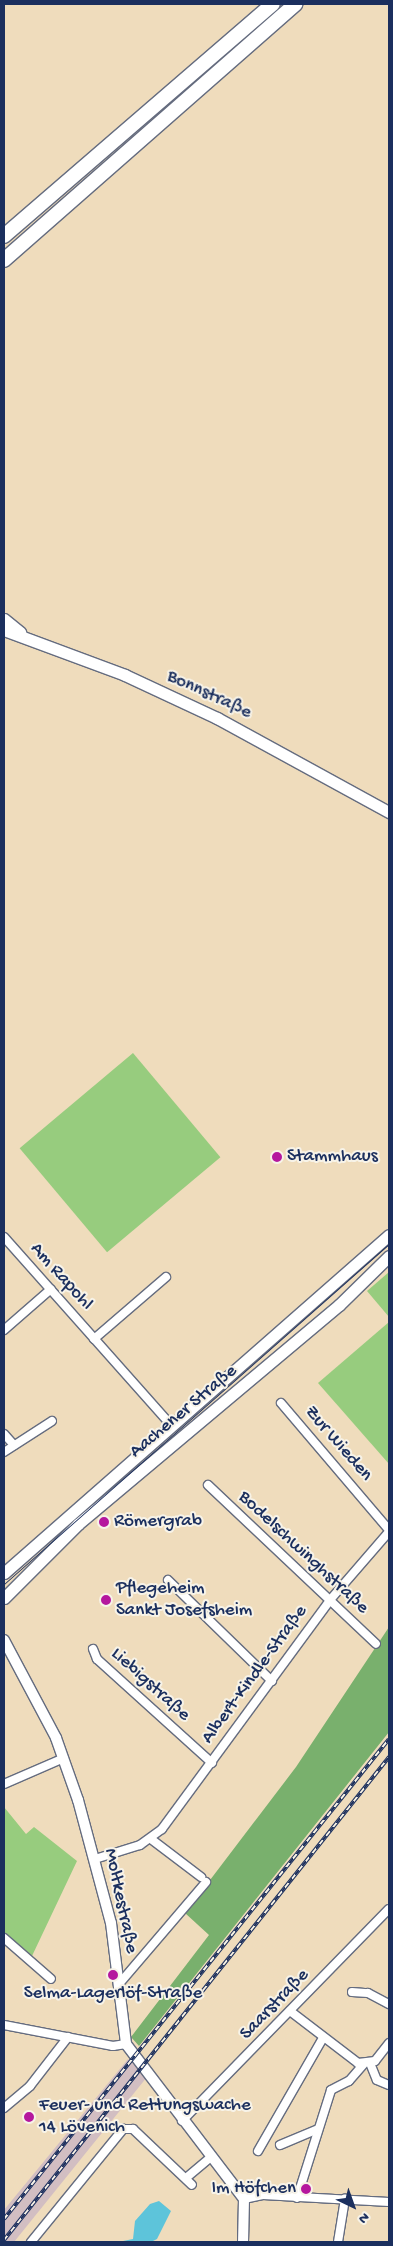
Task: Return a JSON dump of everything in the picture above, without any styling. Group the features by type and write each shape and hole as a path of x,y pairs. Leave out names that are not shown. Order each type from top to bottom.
{"highway":[{"path":"4,236 272,4"},
{"path":"4,260 295,4"}],"main road":[{"path":"4,619 27,638"},
{"name":"Bonnstraße","path":"4,630 217,718 389,812"},
{"name":"Aachener Straße","path":"4,1573 389,1236"},
{"name":"Aachener Straße","path":"4,1598 49,1550 333,1310 389,1256"},
{"path":"333,1310 345,1290 334,1285"},
{"path":"172,1426 189,1432"},
{"path":"169,1448 175,1434 172,1426"}],"street":[{"name":"Am Rapohl","path":"4,1237 172,1426"},
{"name":"Am Rapohl","path":"94,1339 166,1278"},
{"path":"4,1330 51,1289"},
{"name":"Zur Wieden","path":"281,1403 389,1531"},
{"path":"4,1452 52,1422"},
{"path":"4,1434 14,1445"},
{"name":"Bodelschwinghstraße","path":"208,1485 376,1644"},
{"name":"Albert-Kindle-Straße","path":"151,1839 212,1763 330,1600 389,1531"},
{"path":"168,1580 272,1681"},
{"name":"Moltkestraße","path":"4,1640 64,1758 95,1858 111,1923 126,2044 182,2121 244,2199"},
{"name":"Liebigstraße","path":"93,1649 97,1659 212,1763"},
{"path":"4,1784 64,1758"},
{"path":"95,1858 151,1839 204,1879 119,1984"},
{"name":"Saarstraße","path":"182,2121 389,1909"},
{"path":"4,1938 51,1979"},
{"path":"352,1992 368,1993 389,2004"},
{"path":"290,2011 323,2038 367,2064 377,2080 389,2085"},
{"path":"4,2025 68,2037 126,2044"},
{"path":"4,2108 30,2086 68,2037"},
{"path":"258,2152 323,2038"},
{"path":"297,2198 332,2088 349,2082 367,2064 381,2057 389,2043"},
{"path":"31,2242 123,2129 133,2129 192,2185"},
{"path":"280,2145 318,2129"},
{"path":"186,2178 211,2157"},
{"path":"244,2242 244,2199 263,2195 389,2202"},
{"path":"338,2242 345,2199"}],"shaded area":[{"path":"128,2059 147,2077 14,2242 4,2242 4,2210"}],"green space":[{"path":"133,1053 220,1157 107,1252 20,1148"},
{"path":"389,1272 389,1317 367,1291"},
{"path":"389,1322 389,1464 318,1383"},
{"path":"389,1627 389,1732 139,2046 131,2037 209,1935 185,1913 296,1767"},
{"path":"4,1807 26,1834 34,1827 77,1861 32,1956 4,1934"}],"water":[{"path":"159,2201 171,2211 157,2239 151,2242 118,2242 133,2239 135,2221 150,2204"}],"tram line":[{"path":"4,1584 389,1244"}],"railway":[{"path":"4,2219 389,1739"},
{"path":"4,2240 389,1757"}],"place":[{"name":"Stammhaus","path":"277,1157"},
{"name":"Römergrab","path":"104,1522"},
{"name":"Pflegeheim Sankt Josefsheim","path":"106,1600"},
{"name":"Selma-Lagerlöf-Straße","path":"113,1975"},
{"name":"Feuer- und Rettungswache 14 Lövenich","path":"29,2117"},
{"name":"Im Höfchen","path":"306,2189"}]}
